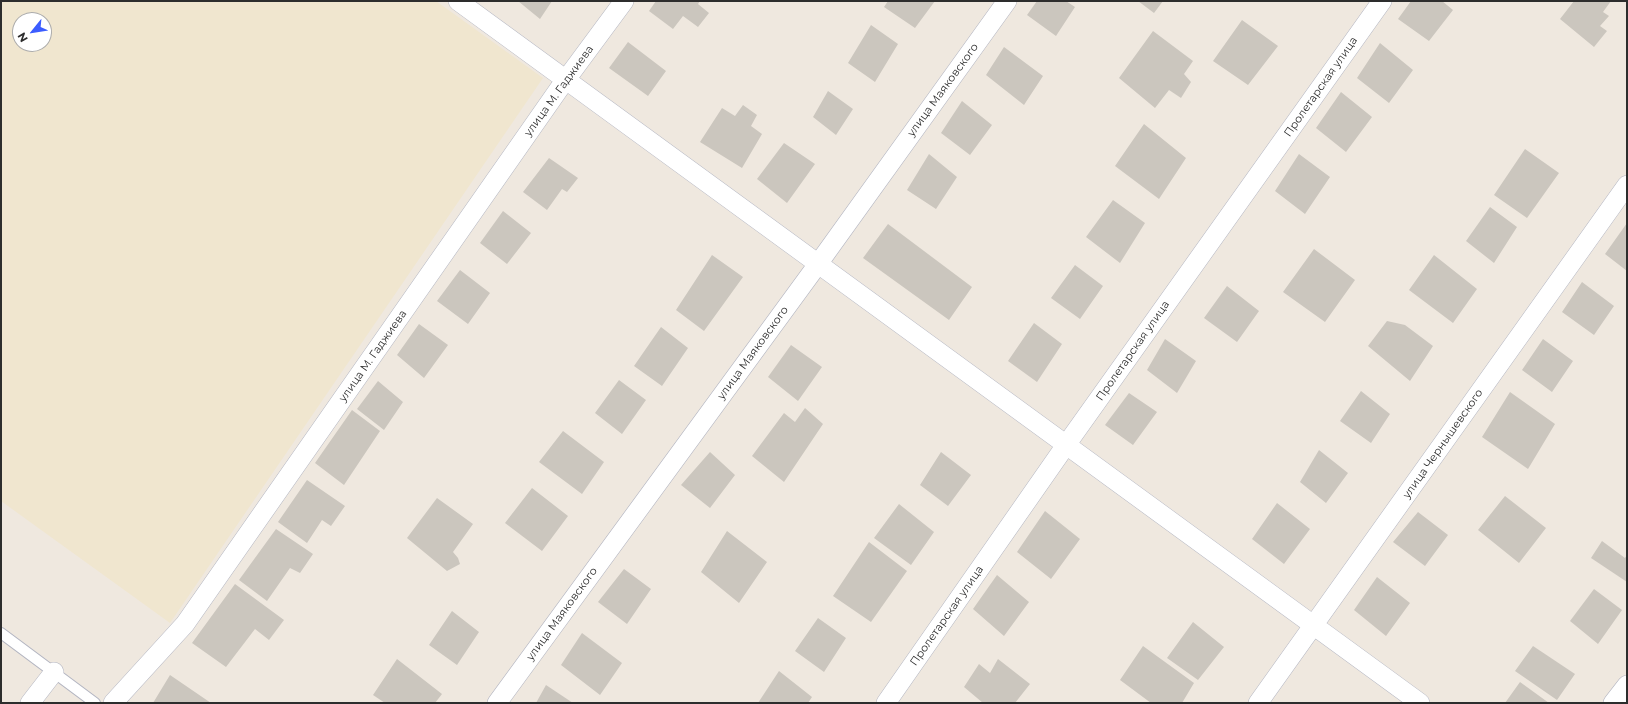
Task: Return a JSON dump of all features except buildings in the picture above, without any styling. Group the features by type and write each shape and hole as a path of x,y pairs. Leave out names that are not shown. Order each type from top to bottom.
{"street":[{"path":"458,1 1420,703"},
{"name":"улица М. Гаджиева","path":"113,703 185,624 566,80 624,1"},
{"name":"улица Маяковского","path":"497,703 818,264 1007,1"},
{"name":"Пролетарская улица","path":"886,703 1066,444 1382,1"},
{"name":"улица Чернышевского","path":"1258,703 1627,185"},
{"path":"30,703 54,672"},
{"path":"1613,703 1627,685"}],"lane":[{"path":"1,633 95,703"}],"shaded area":[{"path":"1,1 436,1 543,78 170,623 1,501"}]}
